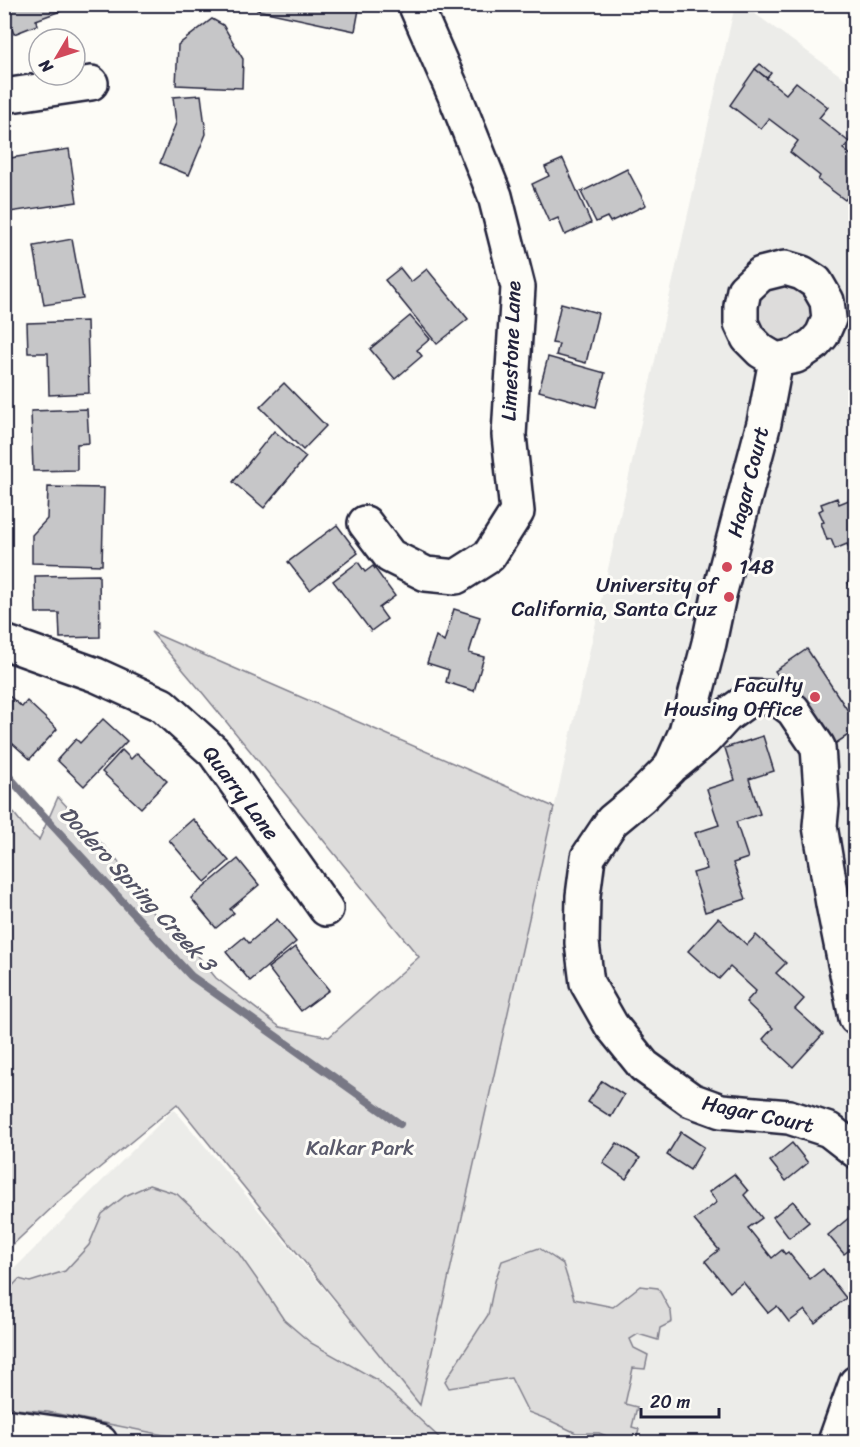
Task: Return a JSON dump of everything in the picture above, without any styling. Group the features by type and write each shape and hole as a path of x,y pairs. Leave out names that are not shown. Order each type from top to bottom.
{"street":[{"name":"Limestone Lane","path":"365,523 390,556 426,574 456,577 489,556 517,512 509,435 518,287 495,196 415,4"},
{"path":"4,96 91,83"},
{"name":"Hagar Court","path":"776,360 764,423 686,732 670,768 612,821 588,856 583,896 582,943 587,983 611,1025 644,1066 691,1100 721,1111 789,1117 829,1130 855,1151"},
{"name":"Quarry Lane","path":"4,642 96,675 162,705 214,752 326,909"},
{"path":"670,768 704,740 726,716 752,697 777,698 793,710 818,747 822,805 820,826 855,1018"},
{"path":"835,1443 855,1383"},
{"path":"4,1426 68,1435 100,1443"}],"shaded area":[{"name":"University of California, Santa Cruz","path":"735,5 743,5 855,86 855,1442 5,1442 5,1278 174,1109 420,1404"}],"green space":[{"path":"785,284 800,293 807,301 811,312 811,322 801,337 783,342 773,338 764,329 757,316 756,302 757,297 763,291"},
{"name":"Kalkar Park","path":"151,632 554,807 420,1405 177,1104 58,1202 5,1252 5,802 28,831 39,840 58,797 118,861 139,901 182,936 216,978 280,1027 329,1037 419,957"},
{"path":"149,1185 177,1194 237,1251 284,1320 311,1343 377,1380 444,1442 199,1442 48,1412 5,1408 5,1294 19,1279 30,1282 65,1271 89,1245 102,1214 125,1196"},
{"path":"539,1248 563,1264 574,1299 613,1307 640,1286 658,1288 671,1312 672,1322 660,1328 658,1340 638,1334 630,1339 634,1348 648,1355 645,1369 633,1368 625,1404 637,1407 632,1427 639,1429 636,1442 622,1442 599,1433 576,1433 528,1412 511,1378 449,1388 445,1381 488,1315 502,1261"}],"building":[{"path":"4,4 64,4 66,9 36,20 37,25 14,34 12,29 4,32"},
{"path":"258,4 360,4 355,31 257,10"},
{"path":"212,19 223,25 243,59 242,88 176,85 178,45"},
{"path":"760,64 771,73 767,78 755,69"},
{"path":"755,69 786,94 796,82 828,107 819,118 849,142 843,149 856,159 856,187 845,200 818,180 820,176 790,152 798,141 769,119 761,129 730,105"},
{"path":"201,95 206,134 189,175 160,163 176,123 173,97"},
{"path":"69,149 77,202 10,212 4,159"},
{"path":"563,159 591,223 565,235 558,218 549,222 532,184 549,176 545,167"},
{"path":"627,169 646,205 610,222 607,217 596,222 581,192"},
{"path":"72,239 83,299 44,305 34,246"},
{"path":"400,268 411,282 427,269 468,319 437,344 385,280"},
{"path":"561,303 598,313 586,363 556,355 559,344 552,343"},
{"path":"410,316 430,339 417,350 422,356 395,379 370,349"},
{"path":"87,321 89,393 49,395 48,353 28,353 27,323"},
{"path":"548,357 605,373 596,407 539,391"},
{"path":"284,383 326,426 303,450 260,407"},
{"path":"87,409 89,443 77,444 77,470 33,471 31,411"},
{"path":"274,431 306,457 264,508 233,482"},
{"path":"48,487 104,488 102,565 32,563 32,535 47,519"},
{"path":"856,497 856,570 854,571 847,553 851,552 847,544 835,549 831,539 827,540 821,523 824,522 819,511 823,509 821,504 837,498 839,504"},
{"path":"337,525 358,553 310,590 288,562"},
{"path":"358,562 365,572 373,566 395,596 379,608 387,619 371,631 333,581"},
{"path":"99,575 100,637 60,638 59,613 36,613 35,576"},
{"path":"856,579 856,611 854,611 848,595 852,593 848,582"},
{"path":"454,609 480,617 469,653 484,657 474,691 446,682 449,670 427,663 436,636 444,642"},
{"name":"Faculty Housing Office","path":"807,649 856,723 856,730 827,749 775,671"},
{"path":"8,695 22,707 27,701 57,729 30,759 4,736 4,699"},
{"path":"103,719 127,741 84,786 57,760 76,739 80,743"},
{"path":"763,736 774,771 749,779 760,814 736,822 748,858 733,863 746,899 705,912 693,873 707,869 695,833 719,825 707,789 735,780 725,748"},
{"path":"122,750 131,759 137,753 167,781 141,808 102,772"},
{"path":"193,819 229,861 205,882 169,840"},
{"path":"238,859 259,885 230,909 234,913 216,928 191,898"},
{"path":"718,918 747,945 756,935 786,963 776,973 804,999 795,1009 823,1034 793,1067 763,1039 773,1028 746,1002 756,991 730,967 719,979 688,951"},
{"path":"277,919 296,942 250,981 226,952 244,937 249,943"},
{"path":"295,947 329,990 301,1011 268,968"},
{"path":"602,1081 624,1095 611,1117 588,1102"},
{"path":"681,1132 704,1147 690,1170 667,1155"},
{"path":"617,1143 640,1158 626,1179 603,1163"},
{"path":"792,1143 808,1163 786,1181 770,1161"},
{"path":"734,1174 748,1191 744,1195 762,1218 748,1228 772,1258 782,1250 785,1254 788,1252 810,1279 823,1269 846,1298 815,1323 805,1310 789,1322 777,1306 768,1313 743,1282 730,1292 705,1261 719,1250 694,1220 717,1202 709,1192"},
{"path":"793,1201 809,1222 789,1238 773,1217"},
{"path":"856,1212 856,1245 844,1254 828,1235"}],"waterway":[{"name":"Dodero Spring Creek 3","path":"4,771 191,976 400,1124"}],"place":[{"name":"148","path":"727,567"},
{"name":"University of California, Santa Cruz","path":"729,597"},
{"name":"Faculty Housing Office","path":"815,697"}]}
